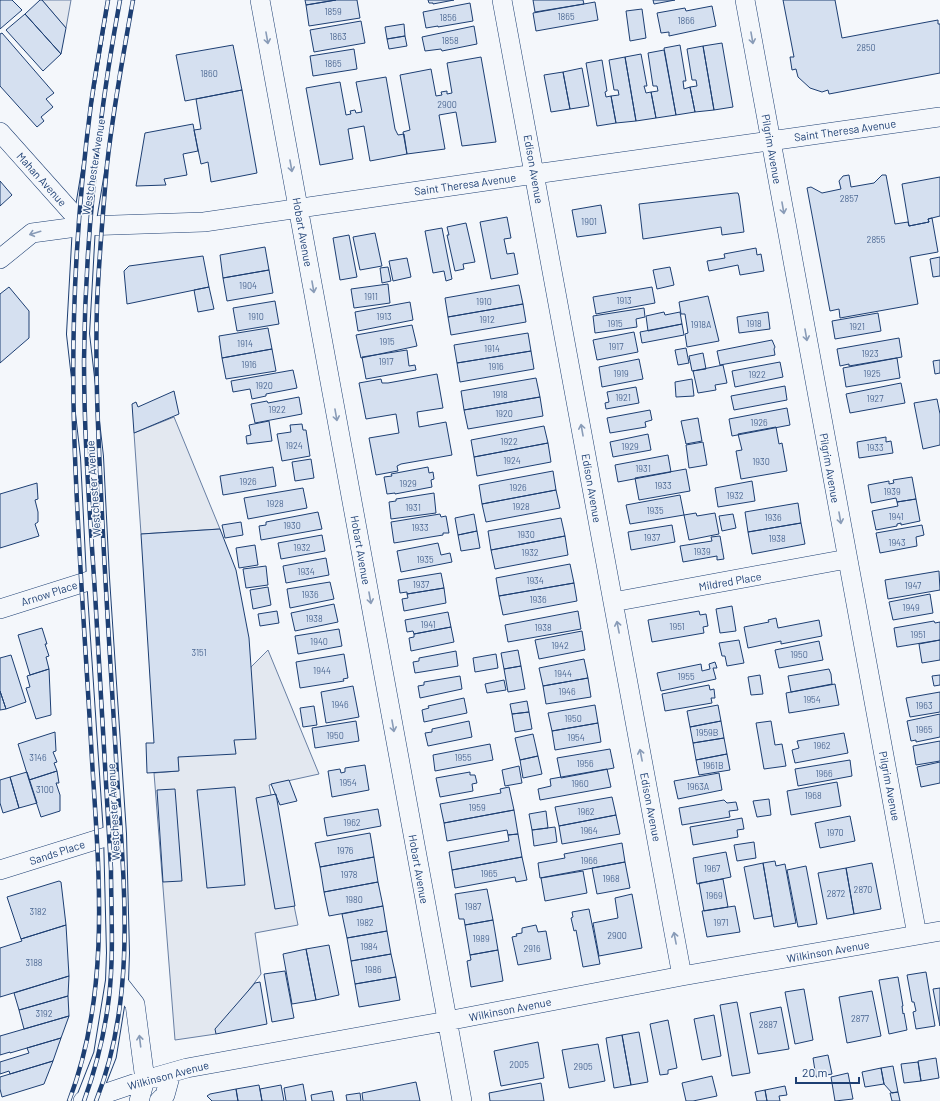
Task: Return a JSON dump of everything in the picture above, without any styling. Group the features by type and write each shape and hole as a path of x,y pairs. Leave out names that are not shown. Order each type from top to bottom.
{"main road":[{"name":"Westchester Avenue","path":"86,1100 104,1055 117,981 118,953 115,834 98,578 92,457 78,334 84,226 121,0"}],"street":[{"name":"Hobart Avenue","path":"260,0 462,1101"},
{"name":"Edison Avenue","path":"502,0 682,976"},
{"name":"Pilgrim Avenue","path":"745,0 917,935"},
{"name":"Saint Theresa Avenue","path":"0,258 32,233 84,226 204,222 940,117"},
{"name":"Mahan Avenue","path":"0,132 84,226"},
{"name":"Mildred Place","path":"613,602 847,559"},
{"name":"Arnow Place","path":"0,609 98,578"},
{"name":"Sands Place","path":"0,870 115,834"},
{"name":"Wilkinson Avenue","path":"86,1100 145,1080 187,1068 447,1021 682,976 940,931"},
{"path":"117,981 135,1004 145,1080 139,1101"},
{"path":"159,1101 165,1095 170,1073"}],"shaded area":[{"path":"42,0 71,0 66,28"},
{"path":"174,417 220,529 141,534 134,433"},
{"path":"268,650 319,774 269,785 298,925 255,933 261,974 216,1034 175,1040 154,773 178,771 178,757 234,740 251,667"}],"building":[{"path":"0,0 12,0 22,10 0,29"},
{"path":"40,0 42,0 66,28 61,54 25,14"},
{"path":"305,0 336,0 306,5"},
{"path":"336,0 357,0 360,18 309,26 306,5"},
{"path":"428,0 454,0 433,4 429,3"},
{"path":"533,0 583,0 584,4 535,12"},
{"path":"653,0 675,0 654,4"},
{"path":"783,0 835,0 842,38 938,20 938,24 940,24 940,73 829,94 828,90 822,92 810,88 798,77 796,69 792,70 790,57 794,57"},
{"path":"595,2 598,20 536,31 533,13"},
{"path":"470,3 473,21 426,28 423,12"},
{"path":"712,6 716,26 669,36 669,32 661,33 657,13 685,8 686,11"},
{"path":"642,9 646,38 630,41 626,11"},
{"path":"25,14 61,54 43,71 6,30"},
{"path":"361,21 365,43 314,52 310,30"},
{"path":"404,24 405,36 387,39 385,27"},
{"path":"474,26 477,44 442,51 441,49 425,51 422,37"},
{"path":"2,33 54,93 46,99 53,107 41,117 44,121 37,127 0,86 0,34"},
{"path":"405,36 407,46 389,49 387,39"},
{"path":"722,43 733,107 714,110 703,46"},
{"path":"233,45 242,90 185,101 176,55"},
{"path":"680,45 686,81 683,81 684,89 690,87 695,112 676,115 664,48"},
{"path":"703,46 714,110 695,112 690,87 697,86 696,80 692,80 687,49"},
{"path":"354,49 357,69 313,76 310,56"},
{"path":"664,50 676,115 656,118 651,92 658,91 657,86 653,86 648,53"},
{"path":"641,54 647,86 644,86 646,93 651,92 656,118 636,121 625,57"},
{"path":"481,57 496,142 462,146 456,112 439,115 445,149 407,154 403,132 410,130 400,75 431,69 436,96 442,95 441,92 447,91 447,94 452,93 447,63"},
{"path":"625,57 636,121 616,123 611,96 619,95 618,90 614,90 609,60"},
{"path":"602,60 607,91 605,92 606,97 611,96 616,123 597,126 586,63"},
{"path":"582,68 589,106 570,109 563,72"},
{"path":"563,72 570,109 551,112 544,75"},
{"path":"386,77 395,129 398,135 404,134 407,154 370,161 364,126 348,129 353,159 320,165 306,88 340,82 346,115 351,114 350,111 355,110 356,113 362,112 356,82"},
{"path":"242,90 257,173 211,182 208,162 201,164 194,130 201,129 196,99"},
{"path":"193,124 198,151 183,154 187,175 164,179 166,185 136,186 145,133"},
{"path":"849,175 851,187 874,183 882,175 886,175 895,224 908,222 909,226 929,222 928,219 932,218 938,252 910,257 918,304 840,318 839,309 830,311 807,188 811,187 822,193 841,189 839,181 843,176"},
{"path":"940,177 940,216 928,219 929,222 909,226 902,184"},
{"path":"0,181 12,195 0,206"},
{"path":"738,193 739,196 744,232 722,235 721,227 643,239 639,204"},
{"path":"601,205 606,233 577,237 572,210"},
{"path":"507,217 511,238 504,239 507,254 514,253 518,274 491,279 480,222"},
{"path":"466,223 475,262 463,264 464,269 455,271 447,235 449,235 447,227"},
{"path":"442,228 452,279 446,281 444,271 433,273 425,231"},
{"path":"375,233 382,266 360,270 353,237"},
{"path":"349,235 357,277 340,280 333,238"},
{"path":"265,247 269,270 223,278 220,255"},
{"path":"756,248 757,255 761,254 764,271 740,275 738,265 709,271 707,261 725,258 724,254"},
{"path":"203,256 209,287 127,304 124,271 129,266"},
{"path":"940,257 940,276 933,277 930,259"},
{"path":"407,258 411,277 393,281 389,261"},
{"path":"388,267 391,281 382,283 380,268"},
{"path":"670,267 674,285 657,289 653,270"},
{"path":"269,270 273,293 227,301 223,278"},
{"path":"388,284 390,303 354,308 351,289"},
{"path":"519,285 523,304 448,317 445,298"},
{"path":"9,287 29,311 29,338 0,363 0,294"},
{"path":"209,287 214,309 198,312 194,290"},
{"path":"652,287 655,303 596,314 593,297"},
{"path":"708,296 719,341 687,347 685,334 688,333 685,314 681,314 679,302"},
{"path":"275,301 279,324 237,331 233,308"},
{"path":"410,302 413,320 358,331 355,312"},
{"path":"523,304 526,322 451,335 448,317"},
{"path":"644,308 645,317 636,319 637,327 595,333 593,316"},
{"path":"664,312 665,315 680,312 682,324 648,331 646,316"},
{"path":"768,312 770,329 739,333 737,317"},
{"path":"878,313 881,331 835,339 832,321"},
{"path":"682,324 684,335 642,343 640,332"},
{"path":"412,325 417,346 361,358 356,335"},
{"path":"268,328 272,349 222,358 219,336"},
{"path":"634,332 638,352 597,360 593,340"},
{"path":"528,333 531,351 457,363 454,345"},
{"path":"899,338 902,357 849,366 849,364 840,366 837,349"},
{"path":"772,340 775,347 775,355 720,365 717,351"},
{"path":"686,348 689,363 678,365 675,350"},
{"path":"272,349 276,371 226,379 222,358"},
{"path":"407,350 409,366 415,365 416,370 366,379 362,357"},
{"path":"531,351 534,369 460,382 457,363"},
{"path":"703,353 706,369 692,371 689,356"},
{"path":"897,358 900,378 846,387 843,368"},
{"path":"639,359 643,379 602,387 599,367"},
{"path":"940,360 940,373 935,374 933,361"},
{"path":"780,362 783,377 735,387 732,371"},
{"path":"723,365 727,383 715,385 716,390 698,393 693,371"},
{"path":"293,370 297,388 266,394 266,396 252,399 250,389 233,392 231,381"},
{"path":"437,374 443,408 417,412 419,427 446,422 452,455 401,464 397,466 398,471 376,475 369,438 399,433 396,414 366,419 359,383 381,379 382,383 388,383"},
{"path":"536,378 540,397 464,410 461,391"},
{"path":"692,379 694,396 676,397 675,382"},
{"path":"901,383 905,403 850,413 846,394"},
{"path":"785,386 787,400 734,410 731,396"},
{"path":"636,387 639,403 606,409 605,403 609,402 607,392"},
{"path":"174,391 179,414 134,433 132,404 136,402 138,407"},
{"path":"299,397 302,414 255,423 251,404 267,401 268,403"},
{"path":"540,397 543,416 468,429 464,410"},
{"path":"937,399 940,414 940,445 923,449 914,403"},
{"path":"787,408 790,425 732,436 729,419"},
{"path":"650,410 652,420 645,422 646,427 610,433 607,418"},
{"path":"698,418 702,441 686,444 681,421"},
{"path":"269,421 272,441 247,444 246,436 251,435 249,425"},
{"path":"302,424 303,430 306,430 310,456 282,461 277,434 291,432 290,425"},
{"path":"544,426 548,443 474,457 471,440"},
{"path":"776,427 779,444 782,443 787,471 741,479 736,451 742,450 738,434"},
{"path":"648,434 651,450 613,457 610,442"},
{"path":"886,437 886,442 891,441 893,453 859,458 857,442"},
{"path":"703,442 707,465 689,468 686,445"},
{"path":"548,443 551,462 477,476 474,457"},
{"path":"668,455 671,472 618,482 615,465"},
{"path":"311,459 314,478 295,481 292,462"},
{"path":"273,467 276,486 223,495 220,476"},
{"path":"428,467 429,473 433,472 434,479 431,480 432,487 395,494 387,494 384,477 392,476 391,474"},
{"path":"686,469 690,491 639,500 635,478"},
{"path":"553,471 556,490 482,504 479,485"},
{"path":"912,477 916,499 897,502 896,498 871,503 868,485 889,481 889,484 894,483 893,480"},
{"path":"752,481 755,501 718,507 715,488"},
{"path":"37,483 38,499 35,500 38,512 38,522 35,524 39,536 0,548 0,494"},
{"path":"303,488 307,508 248,519 244,498"},
{"path":"556,490 560,508 486,522 482,504"},
{"path":"434,493 436,513 391,519 389,502 396,501 396,499"},
{"path":"680,495 684,515 630,524 626,505"},
{"path":"916,499 920,521 901,525 901,523 897,524 897,526 876,530 872,511 898,506 897,502"},
{"path":"798,503 801,523 748,532 745,512"},
{"path":"318,512 322,529 261,540 259,526 266,525 266,522"},
{"path":"696,513 697,516 715,513 719,534 689,540 684,515"},
{"path":"440,514 441,517 446,516 449,533 394,543 391,522"},
{"path":"474,514 477,531 458,535 455,518"},
{"path":"733,514 736,528 722,531 719,516"},
{"path":"561,518 565,536 491,550 488,531"},
{"path":"241,522 243,535 225,538 222,525"},
{"path":"801,523 805,544 752,554 748,532"},
{"path":"672,525 675,542 631,550 628,532"},
{"path":"922,525 924,535 916,537 917,546 880,553 876,533"},
{"path":"220,529 236,570 249,638 256,739 234,740 236,754 178,757 179,771 147,773 146,743 154,743 141,534"},
{"path":"477,531 480,548 461,551 458,535"},
{"path":"322,535 325,551 281,559 278,543"},
{"path":"565,536 568,555 495,569 491,550"},
{"path":"720,536 724,559 717,560 717,556 683,562 680,546 712,541 711,537"},
{"path":"438,543 441,555 450,553 452,562 401,572 397,551"},
{"path":"255,545 258,565 239,568 236,548"},
{"path":"326,558 329,575 286,583 283,566"},
{"path":"570,564 574,583 499,596 496,578"},
{"path":"266,566 268,585 246,588 243,569"},
{"path":"939,571 940,590 888,599 885,580"},
{"path":"441,573 444,588 407,594 407,592 400,593 398,580"},
{"path":"330,582 334,599 290,608 287,589"},
{"path":"574,583 577,601 503,615 499,596"},
{"path":"268,587 271,605 253,609 250,590"},
{"path":"444,588 446,603 404,611 402,599 408,598 407,594"},
{"path":"930,594 933,613 893,620 889,602"},
{"path":"334,604 338,622 295,631 291,613"},
{"path":"732,606 736,631 720,633 716,609"},
{"path":"277,611 279,623 260,626 258,614"},
{"path":"578,611 581,629 508,642 505,625"},
{"path":"699,611 700,615 706,614 708,626 703,627 704,633 652,642 648,620"},
{"path":"448,612 451,627 414,634 413,631 407,632 405,620"},
{"path":"776,618 778,628 819,620 822,636 781,644 781,641 748,648 744,627 769,622 768,620"},
{"path":"934,621 935,623 940,622 940,640 897,647 894,628"},
{"path":"451,627 454,642 411,651 409,638 414,637 414,634"},
{"path":"42,628 47,644 45,644 49,656 46,657 49,669 30,675 18,635"},
{"path":"339,629 342,646 298,654 295,636"},
{"path":"582,631 585,650 539,659 535,640"},
{"path":"739,640 744,663 727,666 725,656 722,656 719,643"},
{"path":"940,640 940,660 922,663 919,644"},
{"path":"819,641 823,660 779,668 775,650"},
{"path":"518,650 521,666 504,669 501,653"},
{"path":"456,651 458,666 415,673 413,662 419,661 419,658"},
{"path":"344,654 348,678 343,679 344,681 300,688 296,662"},
{"path":"496,654 498,668 475,672 473,658"},
{"path":"11,655 26,702 6,709 0,691 0,658"},
{"path":"584,659 588,678 543,686 539,668"},
{"path":"715,662 717,668 713,668 716,679 661,691 657,673 701,664 702,671 710,669 709,664"},
{"path":"521,666 525,689 508,692 504,669"},
{"path":"49,669 51,715 36,719 26,688 30,687 27,676"},
{"path":"829,669 832,684 791,692 788,676"},
{"path":"760,675 763,694 751,695 748,677"},
{"path":"940,675 940,685 934,686 932,676"},
{"path":"460,676 462,689 420,698 418,686 424,685 424,682"},
{"path":"588,678 591,697 546,704 543,686"},
{"path":"504,680 506,690 487,693 485,684"},
{"path":"835,684 839,705 789,713 786,693"},
{"path":"709,685 710,690 714,689 715,698 711,698 712,703 665,711 662,694"},
{"path":"353,686 359,717 326,723 321,692"},
{"path":"0,691 6,709 0,710"},
{"path":"940,692 940,712 910,717 906,698"},
{"path":"464,698 467,713 424,722 422,710 429,708 428,706"},
{"path":"527,701 529,712 512,714 510,704"},
{"path":"595,705 598,723 552,731 548,713"},
{"path":"718,705 721,721 690,727 687,711"},
{"path":"314,706 317,725 303,727 300,708"},
{"path":"529,712 532,729 515,732 512,714"},
{"path":"940,714 940,737 916,742 916,740 911,741 907,721"},
{"path":"356,721 359,741 315,748 312,728"},
{"path":"469,721 472,737 428,746 425,733 432,732 432,729"},
{"path":"721,721 724,738 693,743 690,727"},
{"path":"771,721 775,745 782,744 786,766 764,769 756,723"},
{"path":"598,723 601,742 555,750 552,731"},
{"path":"55,732 56,751 53,752 57,762 54,763 57,771 29,780 18,744"},
{"path":"844,733 848,753 795,763 792,750 799,748 797,741"},
{"path":"533,734 538,756 520,760 515,738"},
{"path":"724,738 727,754 696,760 693,743"},
{"path":"940,741 940,761 916,765 913,746"},
{"path":"490,744 493,760 435,771 433,755"},
{"path":"610,749 614,768 561,778 557,758"},
{"path":"727,754 730,770 699,775 696,760"},
{"path":"538,756 542,774 523,778 520,760"},
{"path":"850,760 852,776 798,786 795,769"},
{"path":"940,762 940,783 921,787 917,767"},
{"path":"365,765 369,790 332,797 328,771 340,769 341,773 345,772 345,768"},
{"path":"519,766 522,783 505,786 502,770"},
{"path":"607,769 611,787 540,800 538,789 551,786 550,779"},
{"path":"57,771 59,783 56,783 60,795 60,811 41,817 29,780"},
{"path":"27,772 37,803 19,808 10,777"},
{"path":"470,772 470,775 475,775 477,783 472,784 473,791 440,797 436,778"},
{"path":"719,773 722,790 678,799 674,781"},
{"path":"10,777 19,808 3,813 0,803 0,780"},
{"path":"289,780 297,801 280,805 271,784"},
{"path":"837,782 841,806 791,815 787,791"},
{"path":"235,787 245,885 207,888 197,790"},
{"path":"509,787 514,810 444,823 440,804 501,793 500,789"},
{"path":"175,789 182,881 163,882 157,790"},
{"path":"276,794 295,906 275,909 256,798"},
{"path":"612,797 616,815 559,826 555,807"},
{"path":"769,799 771,815 757,817 753,801"},
{"path":"724,800 727,803 736,802 738,810 729,811 730,817 682,825 679,808"},
{"path":"378,809 381,826 327,836 324,818"},
{"path":"514,810 518,834 508,835 507,830 447,841 444,823"},
{"path":"546,811 548,828 532,830 529,814"},
{"path":"616,815 620,834 562,844 559,826"},
{"path":"850,816 855,841 820,848 815,823"},
{"path":"742,818 744,829 737,830 738,837 693,845 690,827"},
{"path":"555,827 557,842 534,846 532,830"},
{"path":"370,833 374,857 320,867 315,843"},
{"path":"518,834 522,857 452,870 449,852 509,841 508,835"},
{"path":"754,842 756,858 737,861 734,845"},
{"path":"622,843 625,862 540,878 538,863 565,858 564,854"},
{"path":"726,852 731,877 697,884 693,858"},
{"path":"374,857 378,882 324,892 320,867"},
{"path":"522,857 527,880 516,882 515,877 455,888 452,870"},
{"path":"775,861 776,866 785,864 796,923 774,927 763,863"},
{"path":"625,862 630,888 597,894 592,868"},
{"path":"763,863 772,916 754,919 744,867"},
{"path":"872,863 881,909 854,914 846,868"},
{"path":"806,866 817,924 798,927 787,870"},
{"path":"846,868 854,914 827,919 818,873"},
{"path":"583,871 587,893 545,901 541,878"},
{"path":"723,879 728,907 704,911 699,883"},
{"path":"59,881 61,882 66,925 21,939 7,897"},
{"path":"378,882 383,906 329,916 324,892"},
{"path":"487,889 493,920 465,925 464,919 459,919 455,894"},
{"path":"632,894 642,948 599,956 593,923 618,918 615,898"},
{"path":"383,906 387,931 347,938 342,914"},
{"path":"735,906 740,932 707,937 702,911"},
{"path":"589,909 600,964 583,967 576,930 574,931 571,918 573,917 572,912"},
{"path":"493,920 498,950 470,955 465,925"},
{"path":"66,925 69,976 0,997 0,948 22,941 21,939"},
{"path":"536,925 538,932 546,931 551,959 518,965 512,937 517,936 516,934 522,933 522,928"},
{"path":"387,931 391,954 351,961 347,938"},
{"path":"329,945 339,995 316,1000 306,949"},
{"path":"306,949 316,1000 292,1004 283,954"},
{"path":"498,950 503,981 471,987 467,961 471,960 470,955"},
{"path":"391,954 396,977 355,984 351,961"},
{"path":"285,971 294,1018 272,1022 264,974"},
{"path":"926,972 935,1026 916,1029 913,1012 916,1011 914,1002 912,1002 907,975"},
{"path":"69,976 68,996 19,1010 14,993"},
{"path":"396,977 400,1000 359,1007 355,984"},
{"path":"898,977 903,1014 904,1013 907,1030 889,1034 879,980"},
{"path":"260,982 267,1024 216,1034 215,1029 255,983"},
{"path":"940,988 940,1026 933,989"},
{"path":"804,989 813,1040 795,1044 785,992"},
{"path":"872,991 881,1036 847,1043 839,997"},
{"path":"68,996 69,1016 24,1029 19,1010"},
{"path":"737,1002 750,1073 732,1076 720,1005"},
{"path":"781,1007 789,1049 758,1054 750,1013"},
{"path":"714,1015 721,1056 702,1060 694,1019"},
{"path":"69,1016 61,1038 0,1055 0,1036"},
{"path":"668,1020 677,1068 668,1070 668,1074 660,1075 650,1024"},
{"path":"639,1032 648,1082 631,1085 622,1035"},
{"path":"622,1035 631,1085 614,1088 606,1038"},
{"path":"61,1038 53,1061 10,1074 9,1071 0,1074 0,1062 29,1053 27,1048"},
{"path":"538,1042 544,1078 501,1086 494,1051"},
{"path":"598,1044 605,1081 569,1088 562,1050"},
{"path":"828,1055 832,1074 816,1077 813,1058"},
{"path":"936,1058 939,1078 921,1081 918,1061"},
{"path":"53,1061 44,1084 2,1097 0,1077"},
{"path":"918,1062 921,1081 904,1083 901,1064"},
{"path":"893,1066 898,1092 892,1093 884,1084 881,1068"},
{"path":"881,1068 884,1084 865,1087 862,1072"},
{"path":"848,1073 853,1099 835,1101 831,1077"},
{"path":"712,1076 717,1096 686,1101 682,1083"},
{"path":"416,1082 420,1101 363,1101 362,1093"},
{"path":"541,1083 544,1101 490,1101 489,1093"},
{"path":"303,1084 306,1101 286,1101 284,1088"},
{"path":"259,1085 262,1101 238,1101 236,1089"},
{"path":"281,1085 284,1101 262,1101 260,1089"},
{"path":"785,1086 787,1095 779,1096 780,1101 767,1101 765,1090"},
{"path":"236,1089 238,1101 212,1101 207,1096 210,1094"},
{"path":"765,1090 767,1101 757,1101 755,1092"},
{"path":"332,1091 334,1101 312,1101 311,1095"},
{"path":"898,1092 900,1101 892,1101 890,1093"},
{"path":"360,1093 361,1101 347,1101 346,1095"}],"railway":[{"path":"69,1101 82,1059 91,1017 97,975 99,932 97,846 75,468 73,346 76,265 86,144 108,0"},
{"path":"84,1101 96,1063 105,1023 111,981 112,933 111,869 86,448 84,390 85,316 94,180 105,90 120,0"},
{"path":"96,1101 109,1062 118,1022 123,981 124,940 122,858 99,446 96,328 109,144 118,82 133,0"}]}
